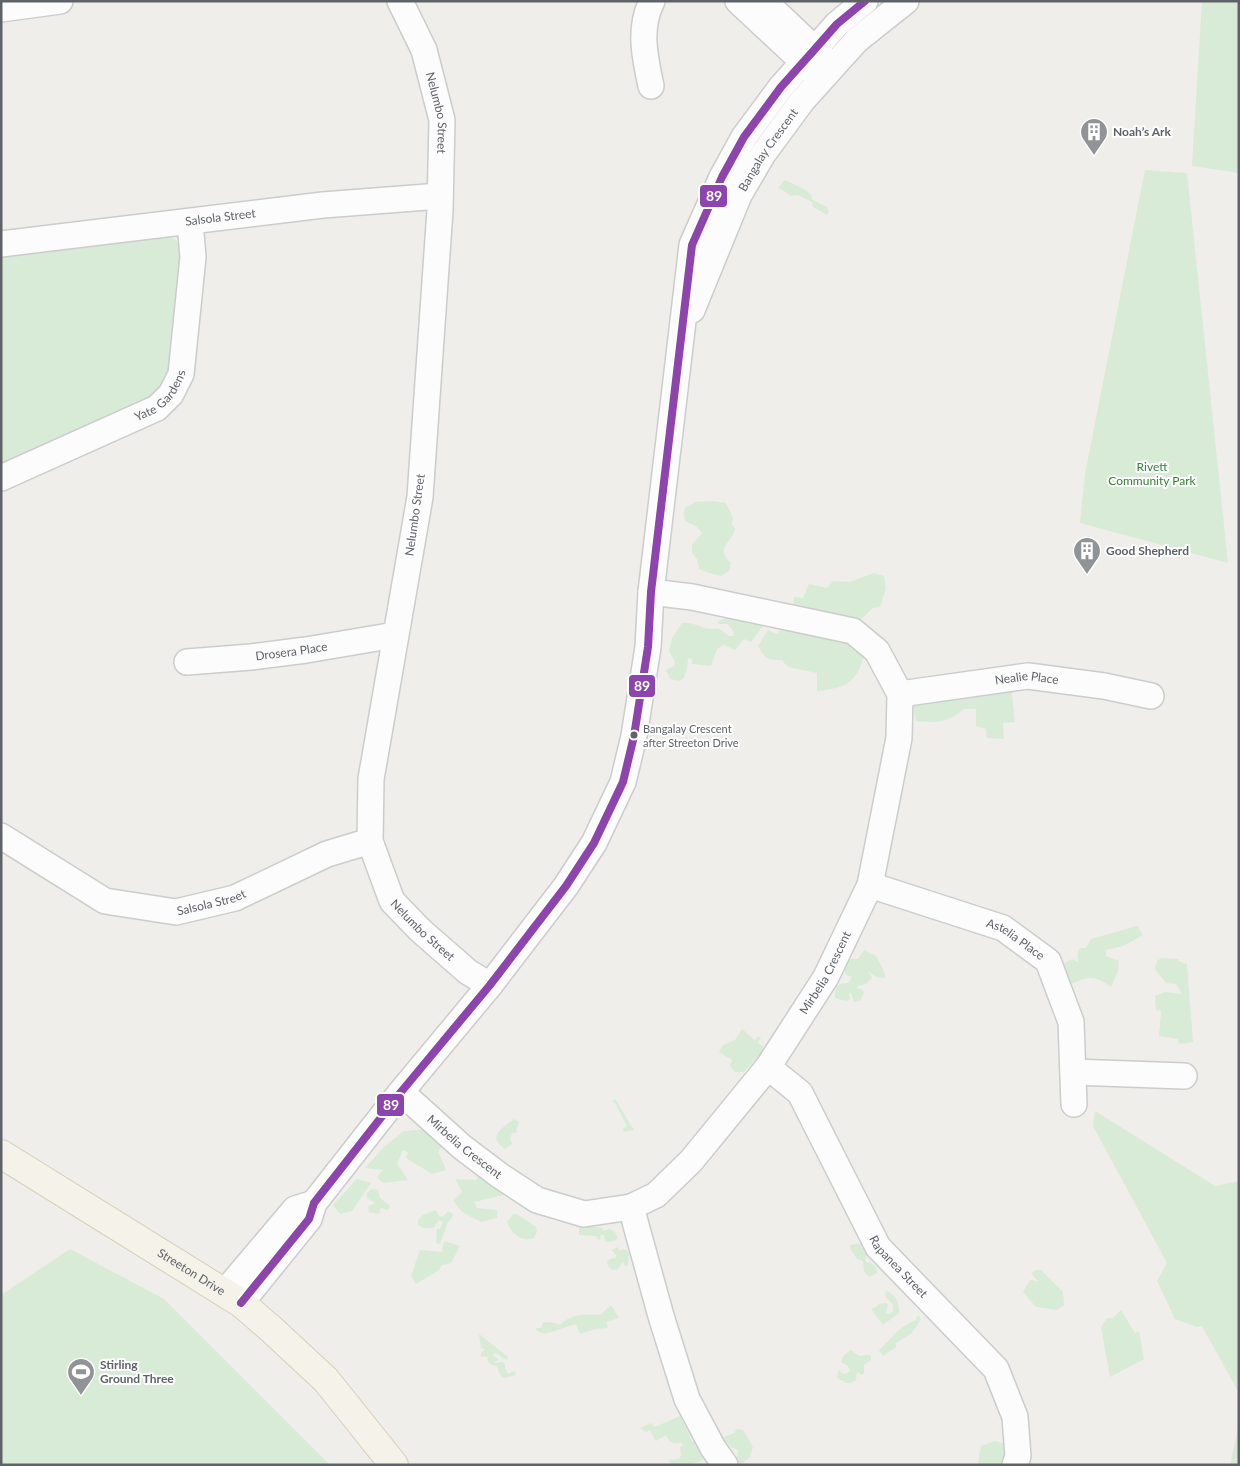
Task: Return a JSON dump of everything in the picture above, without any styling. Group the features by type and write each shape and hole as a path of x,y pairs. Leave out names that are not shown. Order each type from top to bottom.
{"main road":[{"name":"Streeton Drive","path":"1,1154 232,1298 270,1328 326,1380 394,1465"}],"street":[{"path":"1,9 60,1"},
{"name":"Nelumbo Street","path":"400,1 424,50 442,120 440,196 420,497 371,779 370,841 392,901 420,930 468,972 490,985"},
{"path":"650,86 643,48 647,11 652,1"},
{"path":"738,1 809,55 828,73"},
{"path":"764,1 809,55"},
{"name":"Bangalay Crescent","path":"232,1298 309,1219 314,1203 490,985 566,886 594,843 623,782 634,736 648,647 651,592 692,245 722,177 744,138 781,87 809,55 837,24 865,1"},
{"name":"Bangalay Crescent","path":"681,335 739,195 769,146 802,101 857,40 906,1"},
{"name":"Salsola Street","path":"1,244 323,205 440,196"},
{"name":"Yate Gardens","path":"1,478 157,408 171,394 181,374 193,257 190,222"},
{"name":"Mirbelia Crescent","path":"402,1092 462,1147 499,1175 537,1200 584,1214 632,1207 656,1195 691,1161 768,1067 826,977 870,886 899,738 900,694 877,651 853,631 692,598 651,592"},
{"name":"Drosera Place","path":"187,662 306,650 395,635"},
{"name":"Nealie Place","path":"900,694 1028,676 1104,686 1151,696"},
{"name":"Salsola Street","path":"1,836 106,901 176,912 234,898 327,854 370,841"},
{"name":"Astelia Place","path":"870,886 1003,928 1048,961 1071,1022 1074,1104"},
{"name":"Rapanea Street","path":"768,1067 800,1093 878,1247 996,1369 1015,1417 1018,1456 1015,1465"},
{"path":"1073,1072 1184,1076"},
{"path":"632,1207 660,1316 687,1399 713,1448 726,1465"}],"green space":[{"path":"1202,1 1239,1 1239,173 1192,166"},
{"name":"Rivett Community Park","path":"1145,170 1187,173 1228,563 1080,523 1085,474"},
{"path":"785,180 806,190 812,196 811,199 827,207 829,211 827,215 813,207 812,202 798,195 790,196 778,188"},
{"path":"167,235 176,240 182,252 174,371 147,404 1,466 1,254"},
{"path":"712,501 726,503 733,518 732,525 735,529 724,549 726,558 731,563 729,571 721,576 699,569 697,559 692,553 692,545 702,533 684,518 685,508 696,502"},
{"path":"874,573 884,576 886,588 880,607 873,608 858,622 797,609 793,602 794,597 803,598 809,584 827,588 833,581 850,582"},
{"path":"753,618 763,626 751,642 744,639 735,650 724,645 717,649 711,666 692,664 692,658 688,659 684,678 680,681 670,679 666,670 674,666 675,662 669,651 672,638 682,623 708,629 718,628 729,636 733,636 734,633 727,624 719,624 717,622 723,619"},
{"path":"783,627 834,630 865,653 858,671 849,682 843,685 817,691 817,673 788,667 782,660 770,659 765,656 758,646 768,630 777,634"},
{"path":"1011,687 1015,722 1003,723 1004,739 987,738 986,729 976,726 976,709 964,709 942,721 916,721 913,706 915,699 957,700 975,693"},
{"path":"1137,926 1143,935 1123,946 1106,950 1106,956 1119,961 1118,971 1111,987 1100,980 1092,978 1083,979 1071,984 1062,965 1072,959 1078,962 1080,948 1086,948 1091,939"},
{"path":"864,950 876,956 884,971 885,978 877,977 867,971 872,978 866,984 857,988 863,990 864,994 861,1000 854,1002 851,993 849,993 850,999 846,1001 835,998 837,986 848,983 852,977 845,974 845,964 848,959 858,959"},
{"path":"1161,958 1178,959 1180,962 1187,964 1193,1042 1179,1044 1178,1039 1159,1036 1161,1011 1156,1010 1155,996 1165,992 1182,994 1176,984 1166,983 1155,969 1157,961"},
{"path":"742,1029 755,1040 758,1036 761,1038 758,1042 763,1046 764,1050 744,1072 735,1072 730,1066 732,1060 719,1052 723,1045 735,1040"},
{"path":"615,1099 634,1130 624,1132 623,1128 627,1127 616,1104 612,1101"},
{"path":"1095,1111 1215,1186 1239,1181 1239,1393 1202,1326 1197,1327 1175,1319 1157,1281 1167,1263 1093,1126"},
{"path":"514,1119 519,1122 516,1130 518,1132 512,1133 510,1139 512,1144 505,1149 497,1140 498,1132"},
{"path":"427,1129 444,1145 438,1151 446,1170 432,1174 406,1158 408,1152 403,1150 397,1164 408,1180 383,1183 377,1177 383,1170 365,1168 385,1146 404,1131"},
{"path":"480,1173 504,1195 474,1202 477,1208 497,1210 497,1218 481,1222 462,1212 453,1201 462,1192 455,1179 476,1180"},
{"path":"357,1179 371,1183 352,1211 340,1214 333,1205"},
{"path":"372,1189 378,1190 380,1198 390,1206 388,1210 381,1208 379,1214 369,1212 368,1206 375,1203 367,1198 367,1193"},
{"path":"436,1210 439,1216 443,1217 448,1211 453,1214 440,1244 436,1243 437,1229 440,1229 443,1222 439,1220 433,1228 423,1228 418,1225 418,1220 423,1215"},
{"path":"513,1214 517,1214 536,1227 537,1232 534,1238 521,1238 511,1230 507,1222"},
{"path":"589,1222 592,1226 602,1228 603,1231 609,1229 614,1231 618,1237 615,1241 609,1242 605,1241 604,1235 601,1235 600,1240 596,1236 579,1235 579,1228"},
{"path":"444,1241 460,1246 451,1263 442,1265 439,1270 416,1284 411,1276 420,1250 442,1252"},
{"path":"861,1243 867,1248 869,1255 865,1257 866,1262 874,1265 877,1271 877,1273 870,1277 865,1272 863,1261 857,1259 851,1250 850,1245"},
{"path":"617,1247 620,1251 622,1249 627,1250 629,1254 628,1265 625,1266 623,1262 618,1269 612,1270 607,1262 610,1259 616,1258 612,1250"},
{"path":"70,1249 164,1299 330,1465 1,1465 1,1295"},
{"path":"1041,1270 1063,1292 1064,1305 1057,1310 1036,1307 1023,1292 1030,1280 1038,1281 1031,1273"},
{"path":"886,1291 896,1299 899,1313 883,1325 871,1309 879,1304 886,1303 888,1305 886,1313 889,1314 893,1311 893,1305 885,1296"},
{"path":"611,1305 619,1318 606,1322 608,1328 596,1329 580,1334 576,1324 545,1334 537,1331 536,1328 541,1328 543,1322 560,1325 573,1317 600,1315"},
{"path":"1121,1310 1135,1333 1139,1331 1144,1359 1110,1377 1101,1327 1107,1318 1113,1318"},
{"path":"917,1316 921,1319 912,1333 896,1343 896,1347 883,1356 879,1350 899,1330 916,1320"},
{"path":"479,1334 508,1357 507,1360 494,1353 493,1356 500,1360 495,1361 495,1363 503,1362 508,1374 515,1371 516,1375 504,1378 500,1375 497,1366 490,1364 485,1356 481,1357 481,1353 485,1349 481,1348"},
{"path":"851,1350 859,1356 871,1356 871,1360 864,1365 864,1373 862,1375 857,1372 856,1380 851,1383 845,1383 837,1377 839,1369 841,1373 846,1374 850,1371 848,1366 841,1362 843,1356"},
{"path":"680,1416 692,1441 699,1443 703,1460 689,1465 671,1465 669,1460 679,1459 681,1455 680,1447 683,1445 681,1442 672,1442 666,1435 656,1441 650,1430 646,1432 640,1428 651,1423 655,1427"},
{"path":"1239,1424 1239,1465 1230,1465"},
{"path":"737,1429 743,1430 753,1447 750,1457 740,1465 734,1458 737,1457 738,1450 731,1447 722,1438 734,1433"},
{"path":"995,1441 1005,1444 1005,1465 979,1465 981,1446"}],"transit line":[{"name":"89","path":"241,1303 309,1219 314,1203 401,1092 490,985 566,886 594,843 623,782 634,736 648,647 651,592 692,245 722,177 744,137 781,87 837,24 865,1"}],"place":[{"name":"Noah’s Ark","path":"1094,156"},
{"name":"Good Shepherd","path":"1087,575"},
{"name":"Bangalay Crescent after Streeton Drive","path":"634,735"},
{"name":"Stirling Ground Three","path":"81,1396"}]}
